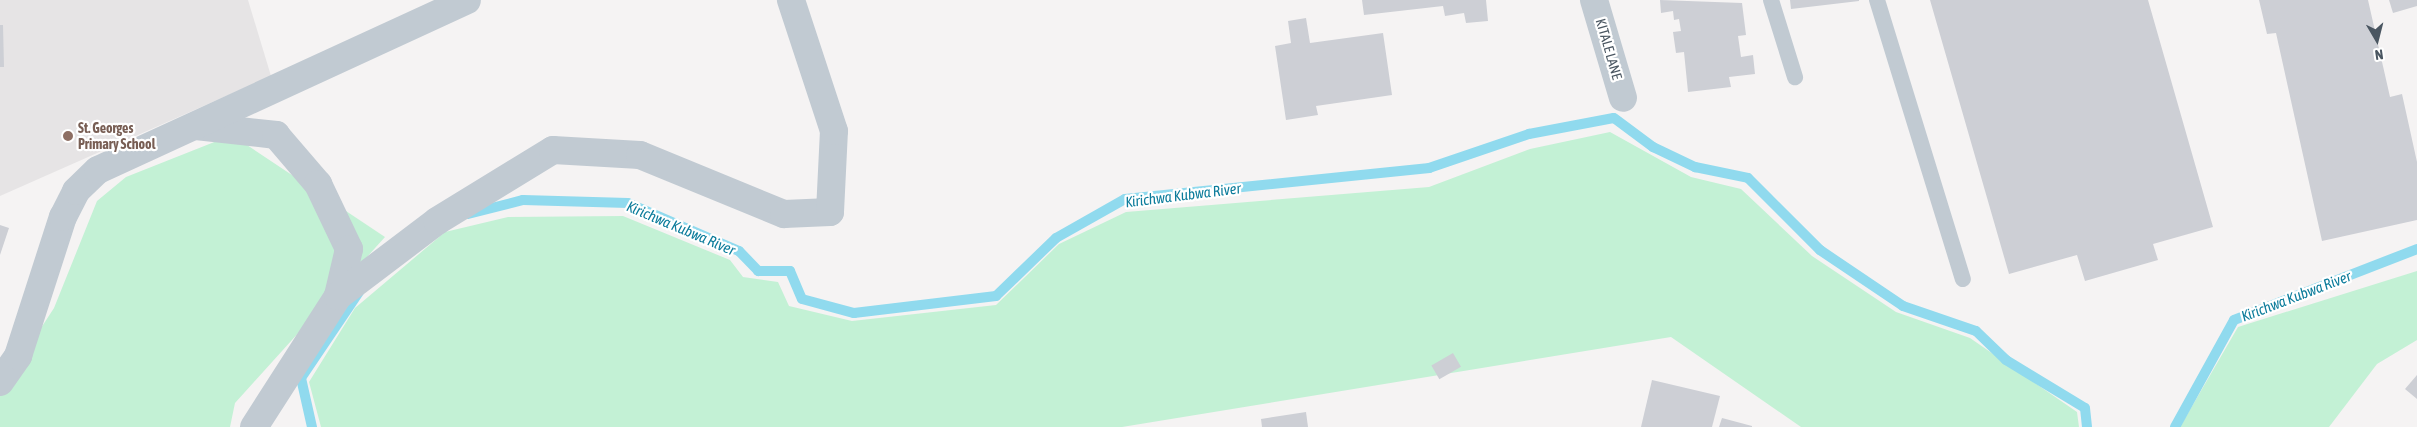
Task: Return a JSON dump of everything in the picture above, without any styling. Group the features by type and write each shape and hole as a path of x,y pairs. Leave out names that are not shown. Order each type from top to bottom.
{"street":[{"path":"0,382 18,356 63,217 76,191 98,170 467,0"},
{"path":"338,296 437,221 553,150 640,156 784,214 830,212 834,131 791,0"},
{"name":"KITALE LANE","path":"1594,0 1623,98"},
{"path":"196,126 276,135 318,184 349,249 338,296 254,427"}],"lane":[{"path":"1771,0 1795,77"},
{"path":"1877,0 1963,279"}],"shaded area":[{"name":"St. Georges Primary School","path":"0,0 248,0 271,76 0,196"}],"green space":[{"path":"1610,132 1691,177 1741,189 1812,256 1896,312 1970,338 2077,412 2079,427 1801,427 1671,337 1122,427 321,427 309,382 355,308 445,232 508,217 623,216 730,260 743,277 778,282 789,306 852,321 996,305 1059,244 1126,212 1429,187 1530,149"},
{"path":"232,135 385,237 235,403 230,427 0,427 0,391 54,308 97,201 126,177"},
{"path":"2417,271 2417,340 2377,364 2329,427 2180,427 2238,327"}],"building":[{"path":"1362,0 1486,0 1488,21 1466,23 1464,13 1445,16 1443,6 1364,15"},
{"path":"1660,0 1742,3 1746,35 1738,36 1741,57 1753,55 1755,74 1729,77 1731,87 1688,92 1684,52 1676,53 1673,32 1681,31 1679,19 1674,20 1673,11 1661,13"},
{"path":"1790,0 1859,0 1859,1 1791,9"},
{"path":"1930,0 2148,0 2213,227 2153,244 2158,260 2085,281 2077,255 2009,274"},
{"path":"2259,0 2368,0 2390,97 2402,94 2417,162 2417,220 2322,241 2276,33 2267,34"},
{"path":"2389,0 2417,0 2417,6 2393,13"},
{"path":"1306,18 1310,43 1383,33 1392,95 1316,106 1318,115 1286,120 1275,46 1291,43 1288,21"},
{"path":"0,25 3,25 4,67 0,67"},
{"path":"0,225 9,228 0,255"},
{"path":"1453,353 1461,367 1439,379 1431,366"},
{"path":"2417,375 2417,399 2405,389"},
{"path":"1652,380 1720,396 1712,427 1641,427"},
{"path":"1306,412 1308,427 1262,427 1261,419"},
{"path":"1722,418 1752,426 1752,427 1719,427"}],"waterway":[{"name":"Kirichwa Kubwa River","path":"468,214 523,200 628,203 739,251 758,271 790,271 802,299 854,313 996,296 1056,238 1125,199 1429,168 1529,134 1614,118 1653,147 1695,167 1748,178 1820,250 1903,306 1976,331 2006,360 2085,408 2087,427"},
{"name":"Kirichwa Kubwa River","path":"2175,427 2234,320 2417,249"},
{"name":"Kirichwa Kubwa River","path":"312,427 301,378 359,292"}],"place":[{"name":"St. Georges Primary School","path":"68,136"}]}
